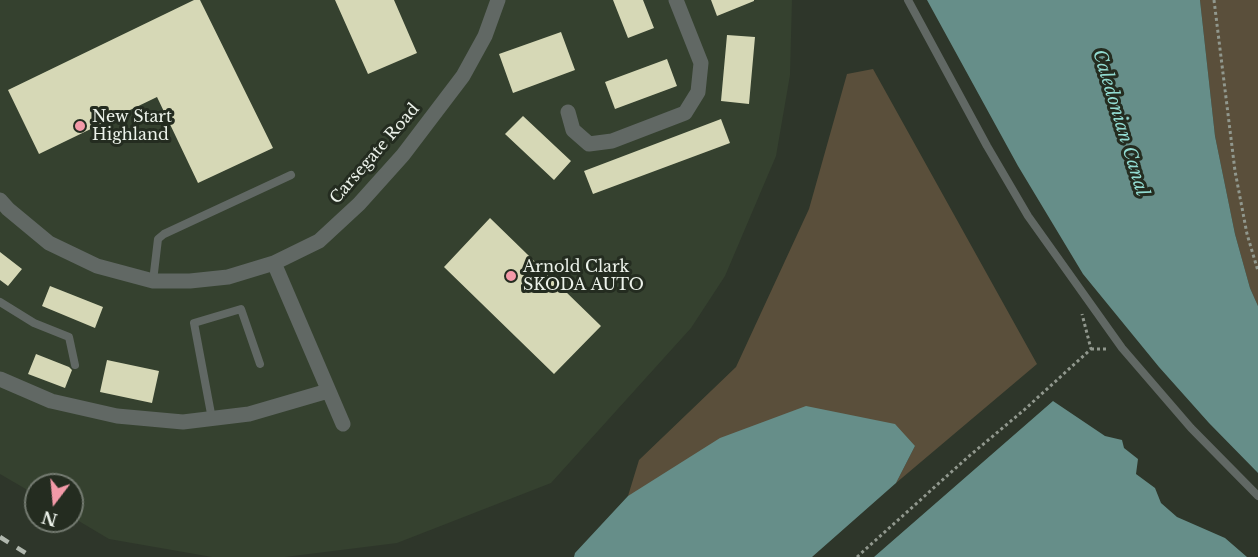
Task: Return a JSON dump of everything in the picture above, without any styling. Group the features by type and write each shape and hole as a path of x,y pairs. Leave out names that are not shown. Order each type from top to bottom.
{"street":[{"name":"Carsegate Road","path":"0,200 49,243 97,266 153,281 190,281 228,277 274,264 319,241 359,204 403,155 463,76 485,36 498,0"},
{"path":"568,112 573,130 590,144 612,141 685,113 698,92 701,63 676,0"},
{"path":"274,264 343,424"},
{"path":"0,379 51,401 117,416 183,422 249,414 328,391"}],"lane":[{"path":"908,0 987,146 1028,216 1122,348 1191,428 1258,495"},
{"path":"153,281 158,239 164,234 291,176"},
{"path":"1,306 69,337 75,365"},
{"path":"212,419 194,323 241,309 260,364"}],"path":[{"path":"1214,0 1236,171 1247,234 1258,271"},
{"path":"857,557 1090,349 1081,312"}],"shaded area":[{"path":"0,0 792,0 790,75 776,156 725,276 691,328 551,483 397,543 285,557 212,557 109,539 84,524 84,473 24,473 24,488 0,474"},
{"path":"1200,0 1258,0 1258,306 1250,288 1235,234 1215,136"},
{"path":"873,69 1037,364 896,483 915,446 628,496 639,460 736,367 809,209 847,74"}],"water":[{"name":"Caledonian Canal","path":"927,0 1200,0 1215,136 1235,234 1250,288 1258,306 1258,473 1159,367 1083,274 1018,166"},
{"path":"1053,401 1105,436 1122,440 1124,448 1138,459 1136,474 1155,488 1161,503 1177,517 1225,538 1247,557 874,557"},
{"path":"806,406 895,424 915,446 896,483 812,557 574,557 575,553 628,496 720,438"}],"building":[{"path":"194,0 200,0 273,148 198,183 157,97 39,154 8,90"},
{"path":"335,0 394,0 417,53 368,74"},
{"path":"613,0 643,0 654,28 628,38"},
{"path":"711,0 754,0 754,1 717,16"},
{"path":"561,32 575,70 513,93 499,54"},
{"path":"727,35 755,37 749,104 721,101"},
{"path":"667,59 677,86 615,109 605,82"},
{"path":"523,116 571,161 554,180 505,134"},
{"path":"721,119 730,143 593,194 584,171"},
{"path":"490,218 601,326 554,374 444,267"},
{"path":"0,252 22,269 8,286 0,280"},
{"path":"50,286 103,307 95,328 42,306"},
{"path":"36,354 72,370 65,388 28,374"},
{"path":"107,360 159,371 152,403 100,392"}],"railway":[{"path":"0,537 32,557"}],"place":[{"name":"New Start Highland","path":"80,126"},
{"name":"Arnold Clark SKODA AUTO","path":"511,276"}]}
